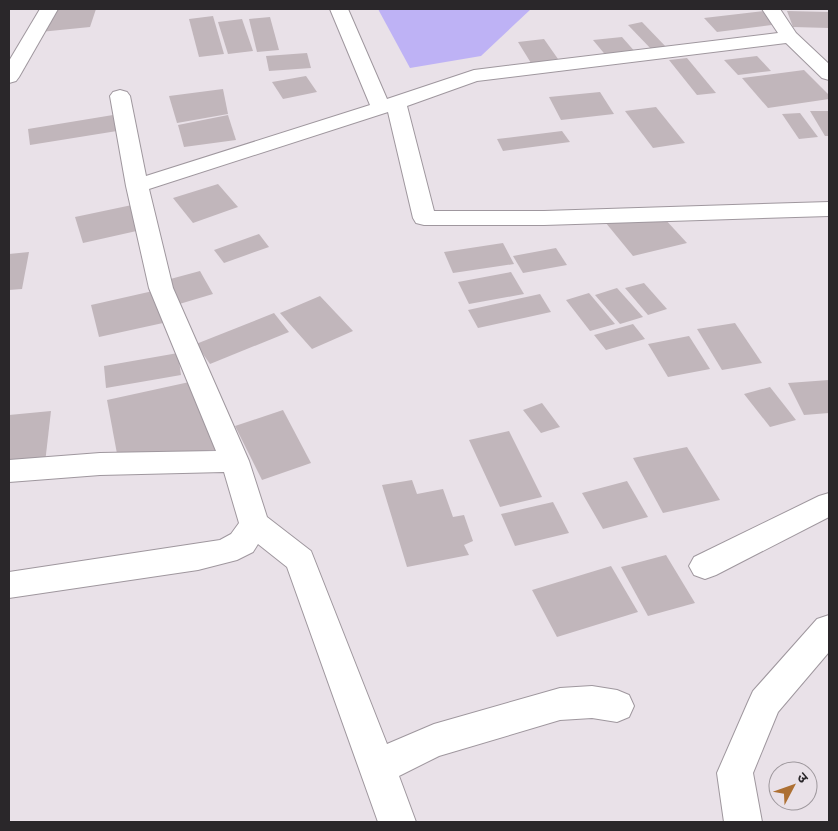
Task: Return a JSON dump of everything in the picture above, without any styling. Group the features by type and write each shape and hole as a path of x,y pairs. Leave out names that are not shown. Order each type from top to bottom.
{"street":[{"path":"9,78 50,9"},
{"path":"339,9 388,105 424,218 544,218 829,209"},
{"path":"771,9 790,37 829,74"},
{"path":"137,186 474,76 790,37"},
{"path":"120,96 137,186 161,288 235,461 254,524 300,560 397,822"},
{"path":"9,471 100,464 235,461"},
{"path":"705,566 824,515"},
{"path":"9,585 198,557 226,551 242,543 254,524"},
{"path":"743,822 735,772 765,702 829,629"},
{"path":"378,768 434,741 560,704 592,702 617,706"}],"shaded area":[{"path":"378,9 531,9 481,56 410,68"}],"building":[{"path":"96,9 90,27 40,32 54,10"},
{"path":"765,11 779,24 717,32 704,18"},
{"path":"787,11 829,12 829,28 793,27"},
{"path":"213,16 224,54 199,57 189,19"},
{"path":"270,17 279,50 257,52 249,19"},
{"path":"242,19 253,51 228,54 218,22"},
{"path":"642,22 668,49 653,51 628,25"},
{"path":"622,37 637,54 608,58 593,40"},
{"path":"544,39 558,59 531,63 518,42"},
{"path":"307,53 311,68 269,71 266,56"},
{"path":"757,56 771,71 738,75 724,60"},
{"path":"687,58 716,93 697,95 669,60"},
{"path":"804,70 829,95 829,99 768,108 742,78"},
{"path":"306,76 317,92 283,99 272,82"},
{"path":"223,89 228,114 177,123 169,96"},
{"path":"600,92 614,114 561,120 549,97"},
{"path":"656,107 685,143 653,148 625,111"},
{"path":"810,111 829,111 829,136 825,136"},
{"path":"800,113 818,137 799,139 782,114"},
{"path":"113,115 117,131 30,145 28,129"},
{"path":"228,115 236,140 184,147 178,125"},
{"path":"562,131 570,142 503,151 497,139"},
{"path":"218,184 238,207 193,223 173,198"},
{"path":"132,205 141,230 83,243 75,217"},
{"path":"601,217 663,217 687,243 633,256"},
{"path":"259,234 269,247 224,263 214,250"},
{"path":"503,243 514,264 453,273 444,252"},
{"path":"556,248 567,265 523,273 513,256"},
{"path":"29,252 22,289 9,290 9,254"},
{"path":"200,271 213,294 176,305 163,281"},
{"path":"511,272 524,294 469,304 458,282"},
{"path":"644,283 667,309 648,315 625,288"},
{"path":"617,288 643,317 620,324 595,295"},
{"path":"153,291 163,323 99,337 91,305"},
{"path":"589,293 615,324 590,331 566,300"},
{"path":"540,294 551,312 478,328 468,310"},
{"path":"320,296 353,331 312,349 280,313"},
{"path":"274,313 289,332 210,364 196,344"},
{"path":"735,323 762,363 722,370 697,329"},
{"path":"633,324 645,339 606,350 594,335"},
{"path":"689,336 710,369 668,377 648,344"},
{"path":"178,353 181,375 106,388 104,366"},
{"path":"829,380 829,413 804,415 788,383"},
{"path":"194,381 217,450 118,459 107,400"},
{"path":"770,387 796,420 770,427 744,394"},
{"path":"542,403 560,427 541,433 523,410"},
{"path":"283,410 311,463 262,480 235,426"},
{"path":"51,411 45,463 9,467 9,415"},
{"path":"509,431 542,497 500,507 469,440"},
{"path":"687,447 720,500 663,513 633,458"},
{"path":"412,480 417,494 443,489 453,517 464,515 473,541 464,545 469,555 407,567 382,485"},
{"path":"627,481 648,517 603,529 582,493"},
{"path":"553,502 569,533 515,546 501,514"},
{"path":"666,555 695,603 648,616 621,567"},
{"path":"611,566 638,612 557,637 532,590"}]}
